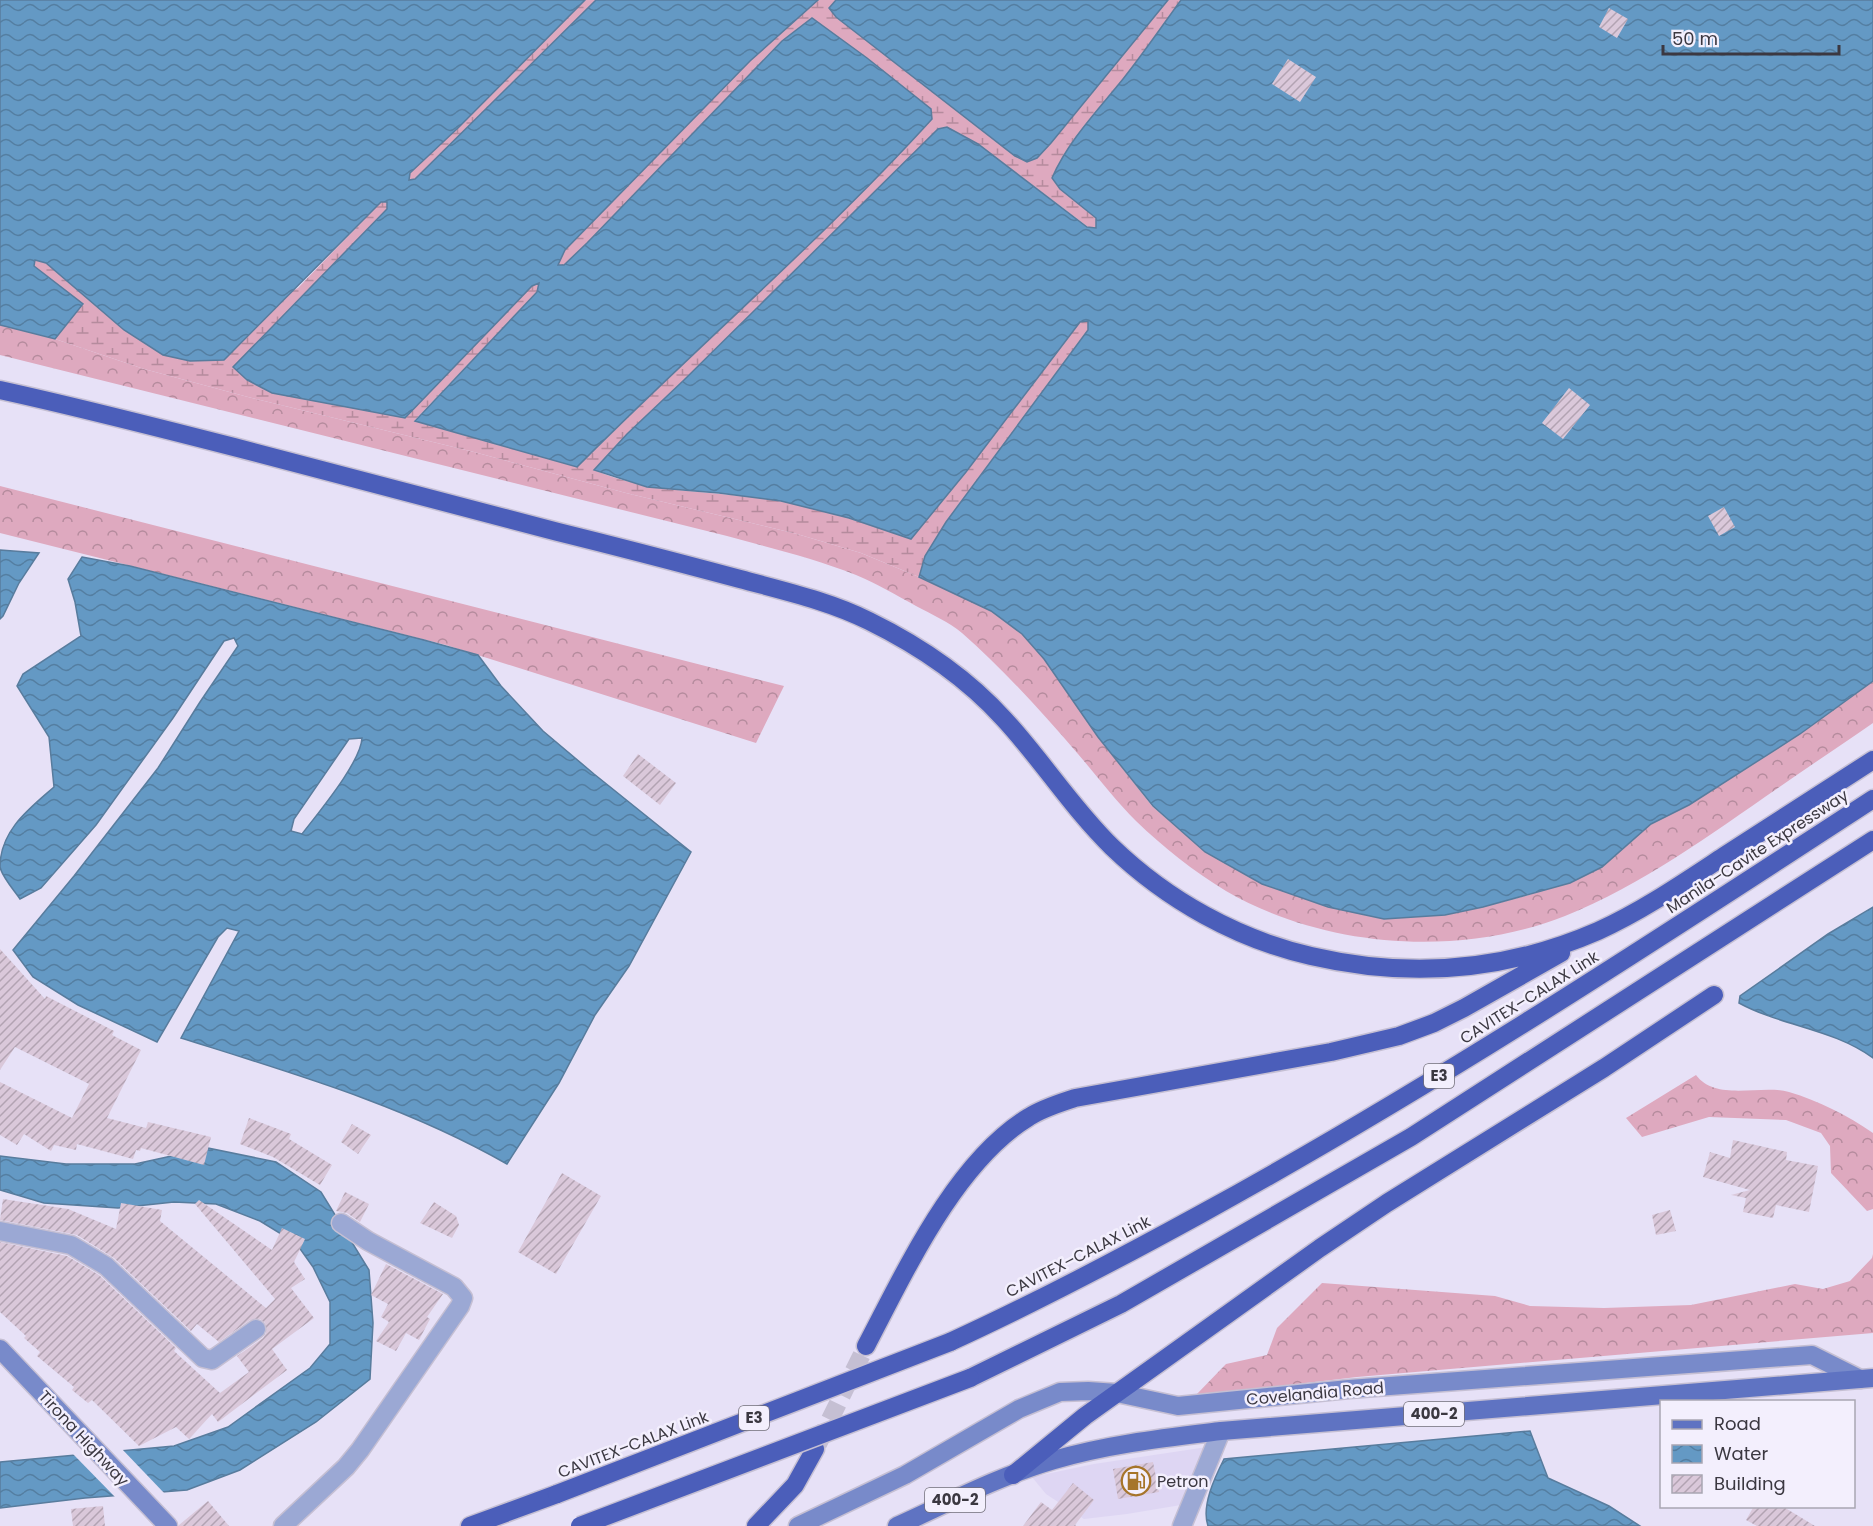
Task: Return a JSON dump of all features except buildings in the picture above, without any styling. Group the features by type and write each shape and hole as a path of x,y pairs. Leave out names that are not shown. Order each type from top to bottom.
{"highway":[{"path":"0,390 125,419 706,570 827,604 865,619 932,656 979,694 1026,744 1096,831 1145,875 1202,914 1262,942 1300,954 1356,966 1440,970 1490,964 1538,953 1601,929"},
{"path":"866,1346 914,1256 956,1190 993,1146 1029,1117 1051,1106 1076,1098 1331,1052 1399,1036 1434,1023 1666,893 1873,760"},
{"name":"Manila–Cavite Expressway","path":"1663,936 1873,799"},
{"name":"E3","path":"580,1526 970,1378 1102,1314 1412,1137 1873,840"},
{"name":"CAVITEX–CALAX Link","path":"470,1526 950,1342 1104,1267 1276,1173 1404,1098 1663,936"},
{"path":"1013,1475 1085,1416 1320,1248 1604,1068 1714,994"},
{"path":"756,1526 795,1485 815,1449"}],"main road":[{"name":"Tirona Highway","path":"0,1349 163,1521"},
{"name":"Covelandia Road","path":"798,1526 905,1475 1019,1409 1060,1392 1088,1390 1117,1393 1178,1406 1348,1389 1812,1355 1866,1378"},
{"name":"Covelandia Road","path":"897,1526 1013,1475 1052,1461 1104,1447 1221,1431 1866,1378"}],"street":[{"path":"283,1526 346,1467 360,1450 460,1306 463,1298 454,1287 368,1241 341,1223"},
{"path":"0,1231 71,1245 106,1266 203,1358 212,1360 256,1329"},
{"path":"1182,1526 1221,1431"}],"shaded area":[{"path":"1207,1447 1187,1504 1084,1519 1046,1494 1032,1477 1094,1464"}],"green space":[{"path":"585,0 596,0 415,179 408,180 410,173"},
{"path":"818,0 836,0 829,8 836,17 1015,156 1027,162 1168,0 1181,0 1066,151 1052,178 1060,189 1096,218 1096,228 1088,227 978,144 947,127 938,129 627,434 594,470 616,478 662,488 796,504 911,538 966,472 1080,322 1088,321 1088,330 946,522 925,556 919,577 861,553 797,534 248,397 144,369 55,339 83,304 34,266 34,260 46,263 124,330 163,355 298,288 381,202 387,202 387,209 233,367 540,283 537,292 415,420 577,467 743,306 782,41 587,243 564,265 557,265 565,250 750,61"},
{"path":"0,325 55,339 144,369 248,397 797,534 861,553 919,577 991,611 1022,634 1044,659 1098,737 1152,806 1205,852 1262,884 1384,919 1445,915 1483,907 1529,895 1602,867 1651,824 1689,805 1800,734 1873,681 1873,723 1675,858 1621,890 1565,916 1524,929 1481,938 1437,942 1392,941 1348,935 1305,925 1264,910 1226,891 1190,867 1136,821 1037,707 962,633 940,618 864,578 808,558 727,536 0,355"},
{"path":"0,486 784,686 756,743 446,645 0,533"},
{"path":"1696,1075 1715,1088 1789,1092 1832,1109 1873,1133 1873,1209 1867,1211 1831,1173 1830,1146 1821,1133 1786,1120 1709,1117 1642,1137 1626,1118"},
{"path":"1873,1254 1873,1333 1357,1377 1195,1396 1226,1364 1267,1355 1277,1328 1322,1283 1495,1296 1530,1306 1604,1308 1691,1305 1795,1284 1823,1289 1850,1281 1872,1258"}],"water":[{"path":"0,0 585,0 410,173 409,180 415,179 596,0 818,0 750,61 565,250 558,265 564,265 587,243 782,41 812,18 931,109 932,119 846,209 577,467 415,421 537,292 539,283 532,286 405,418 272,393 247,380 233,367 387,209 387,202 381,202 224,360 190,361 163,355 124,330 46,263 35,260 34,266 83,304 55,339 0,325"},
{"path":"836,0 1168,0 1051,143 1037,158 1027,162 1015,156 836,17 829,8"},
{"path":"1181,0 1873,0 1873,681 1800,734 1689,805 1651,824 1602,867 1570,883 1445,915 1384,919 1328,907 1262,884 1205,852 1153,806 1098,737 1044,659 1022,634 991,611 919,577 925,556 946,522 1088,330 1088,321 1080,322 966,472 911,539 849,518 781,501 647,487 594,470 627,434 938,129 947,127 978,144 1087,227 1096,228 1096,218 1060,189 1052,178 1066,151"},
{"path":"0,550 39,553 19,583 0,619"},
{"path":"82,557 130,566 478,655 501,686 543,731 691,852 629,966 595,1015 559,1083 507,1164 469,1143 348,1092 181,1038 239,931 227,928 218,937 157,1042 78,1005 33,977 13,950 158,768 238,646 234,638 224,641 173,718 96,825 41,888 20,899 1,871 1,854 5,842 18,821 54,787 49,737 17,686 23,674 81,636 68,579","holes":["362,738 360,748 338,787 302,834 291,831 294,819 349,739"]},
{"path":"1873,907 1873,1058 1842,1040 1755,1011 1739,1003 1740,996 1828,934"},
{"path":"208,1148 276,1162 321,1192 369,1270 373,1323 370,1379 316,1422 240,1470 187,1490 85,1498 0,1508 0,1462 174,1446 228,1427 310,1368 330,1344 330,1302 313,1267 296,1243 260,1221 216,1204 174,1202 118,1208 44,1203 0,1190 0,1156 66,1164 135,1164"},
{"path":"1530,1431 1548,1478 1609,1506 1640,1526 1208,1526 1206,1510 1208,1501 1224,1459"}],"pier":[{"path":"121,1448 166,1495 116,1498 72,1453"}],"tunnel":[{"path":"818,1444 866,1346"}],"place":[{"name":"Petron","path":"1136,1481"}]}
